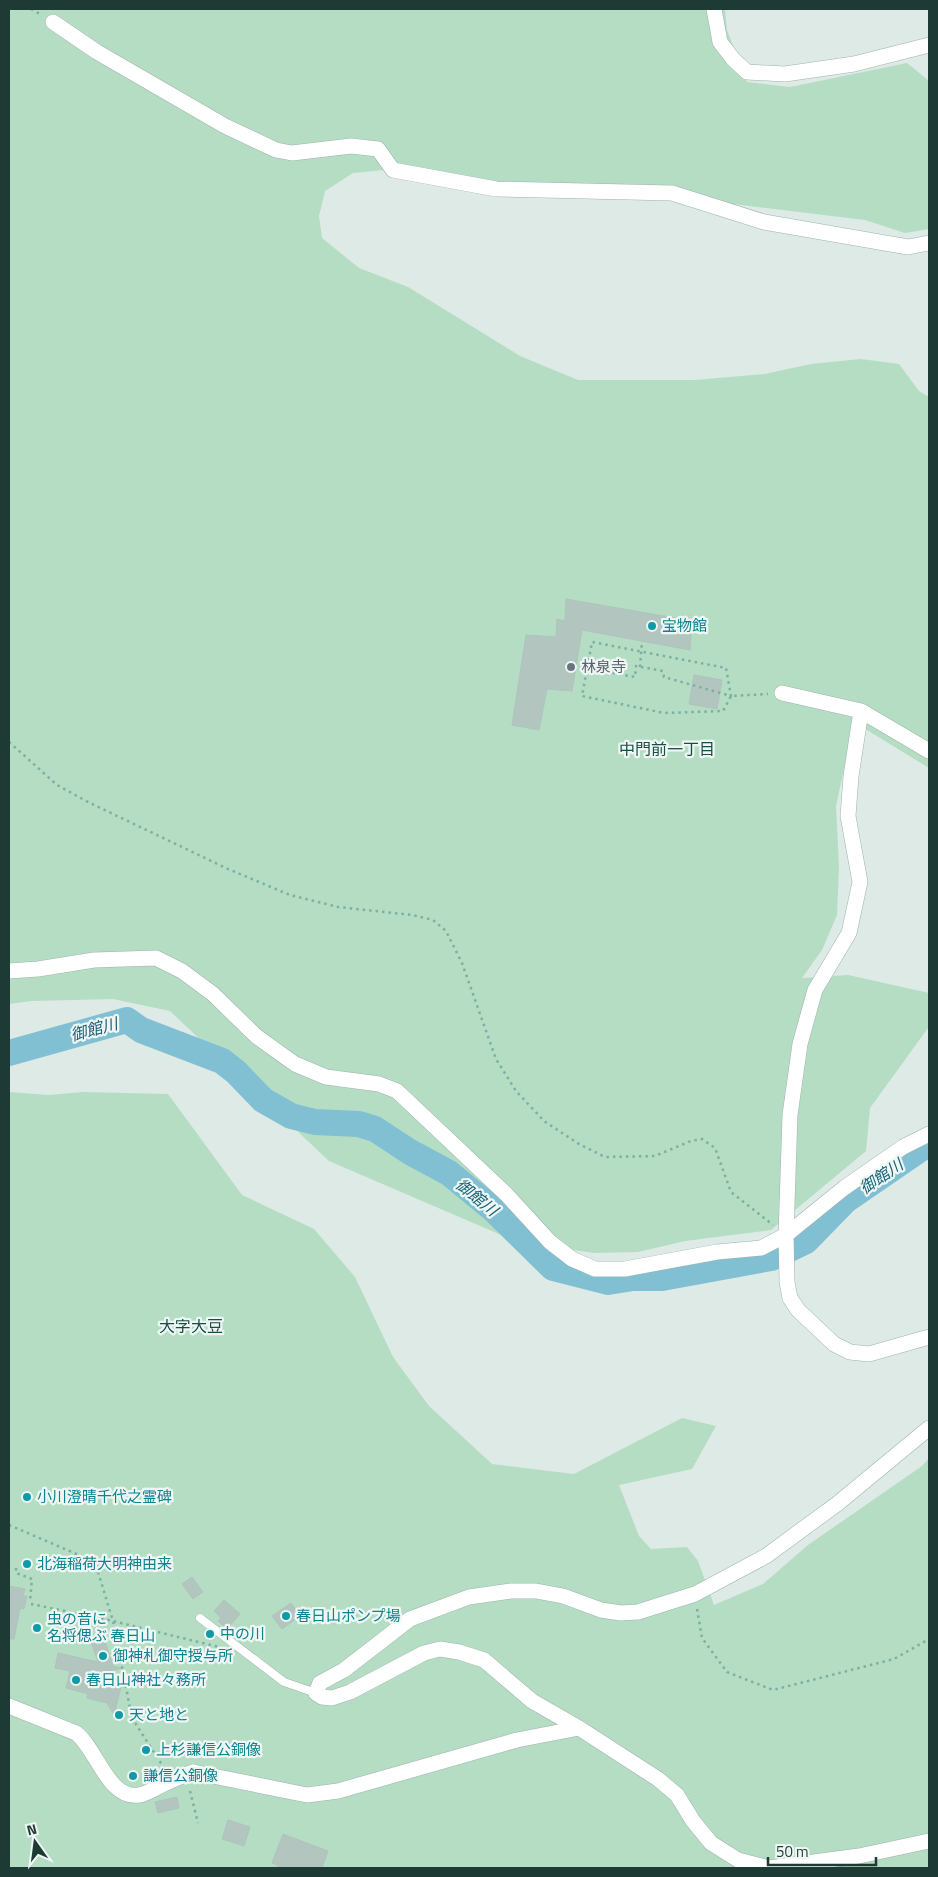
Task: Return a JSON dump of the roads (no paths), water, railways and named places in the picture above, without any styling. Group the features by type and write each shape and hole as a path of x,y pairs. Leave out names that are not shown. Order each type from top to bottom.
{"street":[{"path":"714,9 720,42 733,59 747,72 785,74 854,64 929,45"},
{"path":"53,22 97,52 225,126 276,150 292,152 351,146 378,149 394,170 496,189 672,192 764,222 908,247 929,243"},
{"path":"782,693 861,711 929,751"},
{"path":"861,711 851,776 848,816 860,882 849,934 816,990 800,1044 790,1115 786,1266 790,1298 798,1310 834,1344 850,1352 869,1354 929,1337"},
{"path":"9,971 38,969 94,960 156,958 182,971 214,994 256,1036 295,1064 326,1077 379,1084 397,1092 507,1195 550,1242 572,1260 595,1269 625,1269 717,1252 761,1248 786,1235 844,1188 902,1147 929,1134"},
{"path":"929,1428 837,1504 766,1556 695,1594 638,1612 621,1613 601,1610 563,1596 536,1591 511,1591 469,1597 410,1619 344,1670 320,1682 316,1693 322,1697 332,1698 350,1692 424,1653 440,1649 459,1652 484,1660 532,1701 579,1728 658,1779 677,1795 693,1821 711,1843 738,1860 769,1868 859,1856 929,1841"},
{"path":"9,1706 76,1733 84,1739 114,1788 127,1794 140,1795 193,1772 307,1795 322,1794 517,1740 579,1728"}],"lane":[{"path":"200,1618 284,1682 316,1693"}],"waterway":[{"name":"御館川","path":"9,1053 127,1020 141,1030 222,1061 236,1072 263,1100 291,1116 315,1122 359,1124 375,1129 410,1152 449,1173 494,1210 553,1268 608,1282 633,1278 662,1278 771,1258 806,1241 846,1200 929,1143"}],"place":[{"name":"宝物館","path":"652,626"},
{"name":"林泉寺","path":"571,667"},
{"name":"小川澄晴千代之霊碑","path":"27,1497"},
{"name":"北海稲荷大明神由来","path":"27,1564"},
{"name":"春日山ポンプ場","path":"286,1616"},
{"name":"虫の音に 名将偲ぶ 春日山","path":"37,1628"},
{"name":"中の川","path":"210,1634"},
{"name":"御神札御守授与所","path":"103,1656"},
{"name":"春日山神社々務所","path":"76,1680"},
{"name":"天と地と","path":"119,1715"},
{"name":"上杉謙信公銅像","path":"146,1750"},
{"name":"謙信公銅像","path":"133,1776"}],"district":[{"name":"中門前一丁目","path":"667,749"},
{"name":"大字大豆","path":"191,1326"}]}
